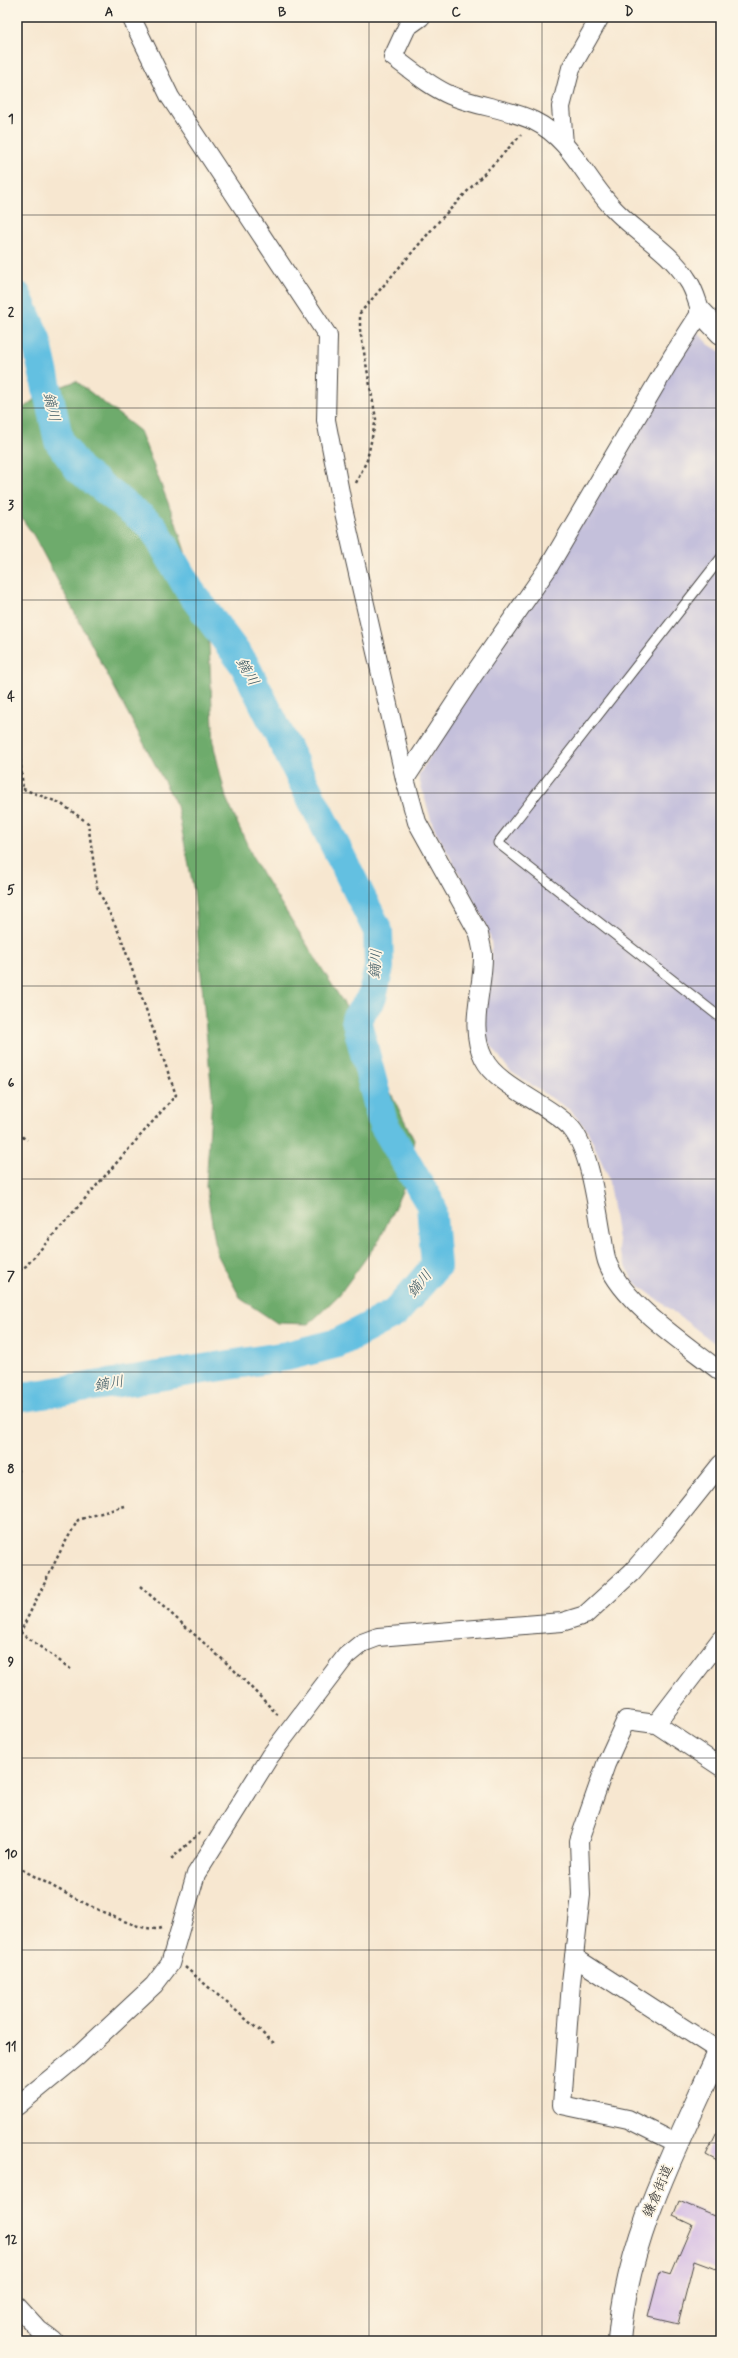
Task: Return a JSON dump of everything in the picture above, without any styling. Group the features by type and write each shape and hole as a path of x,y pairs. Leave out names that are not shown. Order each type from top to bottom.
{"street":[{"path":"131,17 170,98 328,336 326,420 340,498 417,822 479,934 482,954 477,1025 478,1039 484,1059 494,1074 546,1107 572,1129 587,1160 608,1264 624,1291 650,1315 721,1372"},
{"path":"564,144 561,107 571,68 600,17"},
{"path":"409,20 393,57 432,86 451,96 534,121 554,134 564,144 614,209 669,257 688,279 701,312 721,333"},
{"path":"406,780 474,674 548,568 672,356 701,312"},
{"path":"17,2106 78,2056 154,1985 170,1964 196,1874 270,1756 346,1656 362,1643 378,1637 562,1622 585,1615 632,1572 721,1464"},
{"path":"656,1724 721,1639"},
{"path":"678,2144 628,2120 562,2105 580,1894 579,1841 606,1764 626,1720 656,1724 721,1767"},
{"path":"574,1957 720,2049"},
{"name":"鎌倉街道","path":"619,2341 624,2296 641,2232 720,2049"},
{"path":"17,2306 39,2330 54,2341"}],"lane":[{"path":"721,558 498,843 721,1018"}],"path":[{"path":"340,498 355,486 367,460 376,419 360,330 360,313 440,220 534,121"},
{"path":"17,724 23,789"},
{"path":"17,790 23,789 60,803 88,823 97,887 120,935 176,1095 26,1266 17,1272"},
{"path":"17,1133 27,1140"},
{"path":"17,1639 62,1548 78,1520 125,1506"},
{"path":"140,1586 231,1667 277,1714 275,1721"},
{"path":"20,1632 72,1670"},
{"path":"17,1867 82,1901 118,1918 148,1929 158,1930 183,1921"},
{"path":"170,1964 177,1963 190,1970 275,2044"}],"shaded area":[{"path":"696,330 708,344 721,352 721,1348 633,1281 620,1253 608,1176 587,1130 570,1110 510,1071 487,1040 484,1017 491,971 492,948 490,936 484,919 433,826 418,776"}],"green space":[{"path":"76,381 140,431 176,523 208,626 214,747 226,798 255,862 358,1026 414,1140 405,1185 380,1239 339,1295 309,1324 277,1323 241,1299 217,1254 206,1186 212,1095 194,891 177,806 34,536 17,511 17,413 41,394"}],"building":[{"path":"721,2124 721,2163 706,2155"},
{"path":"679,2201 721,2219 721,2271 694,2261 678,2324 648,2317 660,2271 671,2274 692,2225 673,2216"}],"waterway":[{"name":"鏑川","path":"17,296 36,339 59,441 79,469 153,527 190,591 244,664 378,931 379,967 372,997 356,1019 383,1123 431,1205 436,1266 395,1313 338,1343 287,1356 17,1398"}]}
